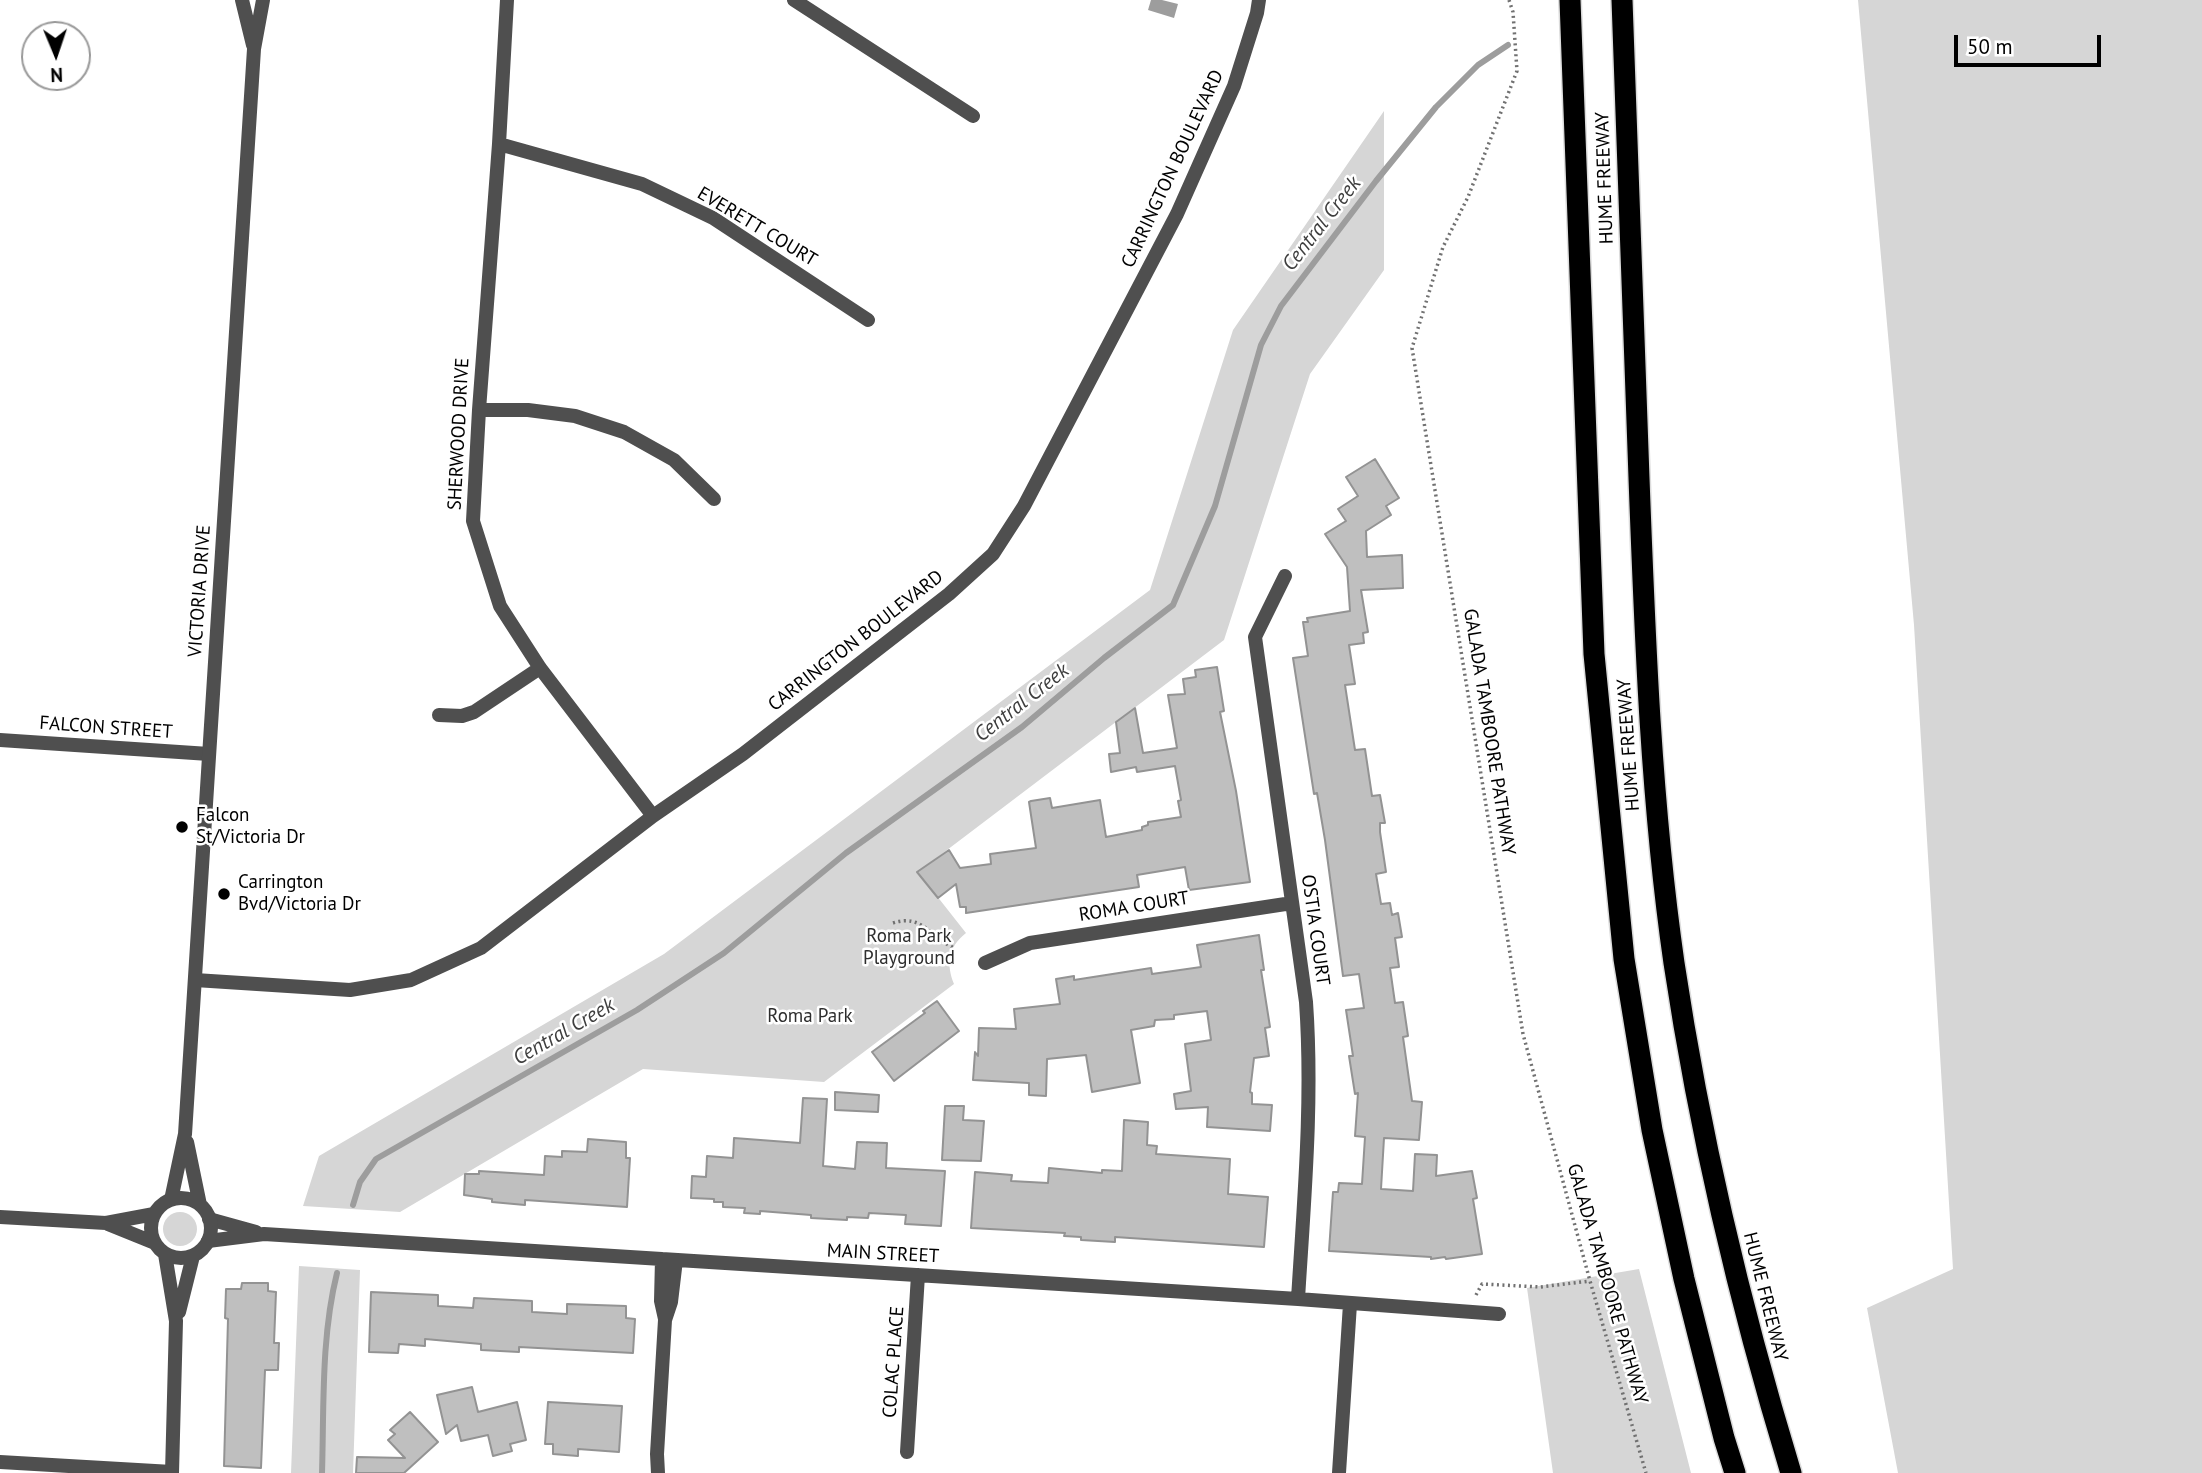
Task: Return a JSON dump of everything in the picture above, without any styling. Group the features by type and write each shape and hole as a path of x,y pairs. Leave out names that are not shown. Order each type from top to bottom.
{"highway":[{"name":"HUME FREEWAY","path":"1570,0 1594,654 1624,959 1652,1130 1681,1265 1734,1473"},
{"name":"HUME FREEWAY","path":"1622,0 1645,656 1660,838 1674,961 1701,1117 1725,1233 1760,1373 1791,1473"}],"street":[{"name":"VICTORIA DRIVE","path":"242,0 254,50"},
{"name":"VICTORIA DRIVE","path":"171,1200 185,1134 254,50 263,0"},
{"name":"SHERWOOD DRIVE","path":"507,0 473,520 500,606 540,668 653,816"},
{"path":"794,0 973,117"},
{"name":"CARRINGTON BOULEVARD","path":"195,980 350,990 411,980 481,948 653,816 743,754 949,594 993,554 1024,506 1177,214 1234,86 1259,0"},
{"name":"EVERETT COURT","path":"499,144 653,190 713,218 868,320"},
{"path":"479,410 528,410 575,416 624,432 674,460 714,499"},
{"name":"OSTIA COURT","path":"1285,576 1255,637 1306,1002 1310,1052 1298,1298"},
{"path":"439,715 462,716 474,712 540,668"},
{"name":"FALCON STREET","path":"0,740 209,754"},
{"name":"ROMA COURT","path":"985,963 1030,943 1292,903"},
{"name":"VICTORIA DRIVE","path":"185,1134 200,1205"},
{"path":"106,1223 160,1249 174,1258 193,1256 208,1241 211,1227 200,1205 181,1198 164,1203 154,1214 151,1234 160,1249 176,1321"},
{"path":"0,1217 106,1223 154,1214"},
{"name":"MAIN STREET","path":"209,1219 264,1234"},
{"name":"MAIN STREET","path":"208,1241 264,1234 1298,1298 1499,1314"},
{"path":"0,1462 172,1473 176,1321 193,1256"},
{"path":"658,1473 665,1320 661,1301 669,1260"},
{"name":"COLAC PLACE","path":"907,1452 918,1275"},
{"path":"1339,1473 1350,1304"}],"path":[{"name":"GALADA TAMBOORE PATHWAY","path":"1509,0 1513,12 1517,71 1468,197 1443,247 1412,348 1523,1034 1646,1473"},
{"path":"893,923 914,921 923,925 946,945 955,948"},
{"path":"1466,1312 1482,1284 1540,1287 1590,1280"}],"green space":[{"path":"1858,0 2202,0 2202,1473 1898,1473 1867,1308 1953,1269 1914,625"},
{"path":"1384,111 1384,270 1310,374 1224,640 918,872 966,933 955,944 950,956 954,984 824,1082 643,1069 400,1212 303,1206 319,1156 664,954 1150,590 1233,330"},
{"path":"180,1212 192,1217 197,1229 192,1241 180,1246 168,1241 163,1229 168,1217"},
{"path":"299,1266 360,1270 353,1473 291,1473"},
{"path":"1639,1269 1691,1473 1553,1473 1527,1288"}],"shaded area":[{"path":"1151,0 1178,4 1174,18 1148,10"}],"building":[{"path":"1375,459 1399,498 1386,506 1391,515 1366,531 1367,557 1402,555 1403,588 1361,590 1368,632 1363,633 1364,643 1349,645 1355,684 1345,685 1355,750 1365,749 1372,796 1380,795 1385,823 1380,823 1380,832 1386,872 1376,874 1381,904 1390,903 1392,915 1398,913 1402,937 1395,938 1399,967 1390,968 1395,1003 1403,1002 1408,1036 1403,1037 1412,1101 1422,1102 1419,1140 1384,1138 1381,1189 1413,1191 1415,1154 1437,1155 1436,1176 1472,1171 1477,1198 1473,1199 1482,1254 1446,1259 1329,1251 1333,1192 1338,1192 1339,1183 1362,1184 1365,1137 1355,1136 1358,1093 1355,1094 1349,1056 1353,1056 1346,1010 1364,1008 1359,974 1343,976 1325,840 1317,793 1314,794 1293,658 1308,656 1303,622 1308,622 1307,618 1350,611 1347,567 1325,534 1346,521 1338,509 1358,496 1346,477"},
{"path":"1217,667 1224,711 1220,712 1250,882 1189,890 1185,867 1137,875 1139,887 966,913 966,907 960,907 956,884 938,898 917,872 949,850 960,868 991,864 990,854 1036,848 1031,801 1050,798 1052,808 1100,800 1106,837 1142,830 1148,822 1181,817 1175,766 1137,772 1136,767 1111,772 1109,754 1120,753 1116,722 1135,708 1143,753 1177,748 1168,695 1185,694 1183,679 1196,677 1195,670"},
{"path":"1259,935 1264,970 1261,970 1270,1027 1265,1028 1269,1056 1254,1058 1250,1092 1252,1104 1272,1105 1270,1131 1207,1127 1208,1107 1176,1109 1174,1094 1191,1091 1185,1044 1211,1040 1207,1011 1174,1015 1174,1019 1155,1020 1154,1026 1131,1030 1140,1083 1092,1092 1086,1055 1047,1059 1046,1096 1029,1095 1029,1083 973,1080 975,1052 978,1056 979,1028 1016,1029 1014,1009 1060,1004 1056,979 1074,976 1074,980 1151,968 1152,974 1201,967 1197,945"},
{"path":"937,1001 959,1031 894,1081 872,1052"},
{"path":"835,1092 879,1095 878,1112 835,1110"},
{"path":"803,1098 827,1099 823,1166 855,1169 857,1142 887,1143 886,1168 945,1171 941,1226 905,1224 906,1215 869,1213 868,1218 847,1217 847,1220 760,1211 760,1214 744,1213 745,1208 723,1207 723,1202 714,1202 714,1199 691,1198 692,1176 706,1177 707,1156 733,1158 734,1138 800,1143"},
{"path":"945,1106 964,1106 963,1120 984,1121 981,1161 942,1160"},
{"path":"1124,1120 1148,1122 1147,1145 1157,1146 1156,1154 1230,1159 1228,1194 1268,1197 1264,1247 1115,1237 1115,1242 1081,1240 1081,1237 1064,1236 1065,1233 971,1228 975,1172 1012,1175 1011,1181 1048,1183 1049,1168 1102,1173 1102,1170 1122,1171"},
{"path":"588,1139 626,1142 626,1158 630,1158 627,1207 525,1200 525,1205 492,1202 492,1199 464,1195 465,1174 479,1174 479,1171 544,1175 545,1156 562,1157 562,1151 587,1152"},
{"path":"242,1283 268,1283 268,1291 276,1292 274,1343 279,1343 278,1370 265,1370 261,1468 224,1466 228,1319 225,1318 226,1289 241,1289"},
{"path":"371,1292 438,1295 438,1306 473,1308 474,1298 532,1301 532,1312 567,1314 567,1304 626,1306 626,1318 635,1319 633,1353 519,1347 519,1352 481,1350 481,1344 425,1339 425,1346 399,1344 398,1353 369,1352"},
{"path":"472,1387 478,1412 517,1402 526,1440 510,1444 512,1451 493,1456 488,1435 461,1441 457,1425 446,1434 437,1395"},
{"path":"548,1402 622,1406 619,1452 578,1449 578,1456 553,1454 553,1444 545,1444"},
{"path":"410,1412 438,1442 404,1473 356,1473 357,1457 405,1458 388,1440 395,1434 390,1430"}],"waterway":[{"name":"Central Creek","path":"353,1205 360,1182 376,1159 637,1010 724,953 846,853 1022,727 1104,658 1173,605 1215,506 1261,345 1281,306 1436,107 1478,65 1508,45"},
{"name":"Central Creek","path":"322,1473 326,1347 337,1273"}],"place":[{"name":"Falcon St/Victoria Dr","path":"182,827"},
{"name":"Carrington Bvd/Victoria Dr","path":"224,894"}],"park label":[{"name":"Roma Park Playground","path":"909,948"},
{"name":"Roma Park","path":"810,1017"}]}
